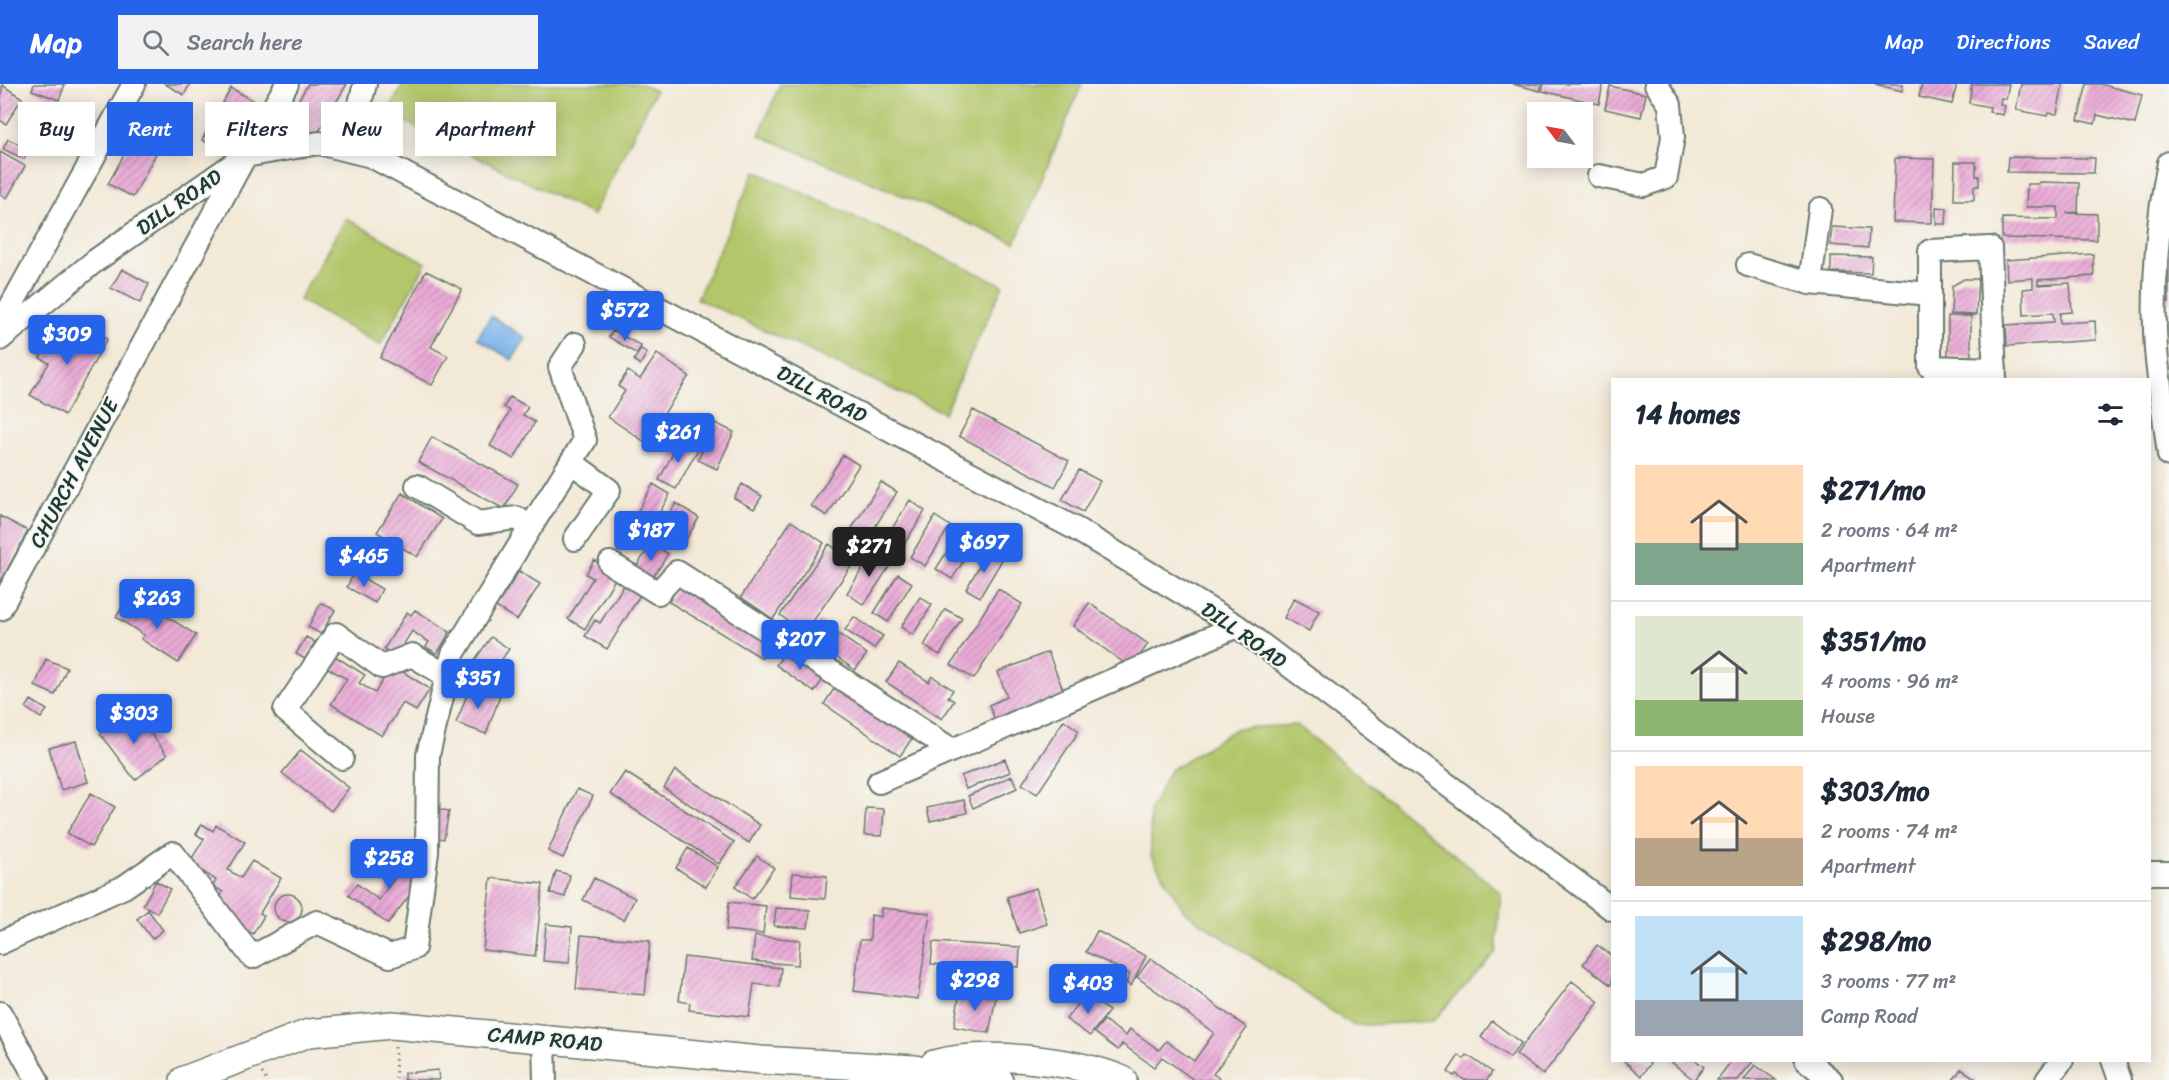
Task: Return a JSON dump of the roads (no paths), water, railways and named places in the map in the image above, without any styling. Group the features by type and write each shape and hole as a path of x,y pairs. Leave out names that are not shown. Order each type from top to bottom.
{"main road":[{"name":"CAMP ROAD","path":"184,1080 309,1033 392,1024 760,1060 915,1069 948,1077 990,1080"},
{"name":"CAMP ROAD","path":"915,1069 949,1060 998,1058 1051,1062 1085,1068 1123,1080"}],"street":[{"path":"0,327 134,84"},
{"name":"CHURCH AVENUE","path":"276,102 287,84"},
{"path":"360,102 365,84"},
{"path":"1599,176 1644,185 1666,177 1673,137 1670,105 1656,84"},
{"name":"CHURCH AVENUE","path":"0,609 245,156"},
{"name":"DILL ROAD","path":"0,339 94,261 245,156"},
{"name":"DILL ROAD","path":"371,156 1076,529 1237,626 1611,908"},
{"path":"2168,178 2155,291 2156,351 2169,455"},
{"path":"1810,283 1820,209"},
{"path":"1990,248 1995,374 1930,367 1930,251 1990,248"},
{"path":"1748,265 1810,283 1930,294"},
{"path":"0,943 124,887 173,853 252,957 317,921 390,956 414,948 427,852 428,755 447,676 453,654 585,440 560,367 575,344"},
{"path":"571,462 609,490 575,539"},
{"path":"417,486 478,523 517,518 530,528"},
{"path":"610,562 658,593 677,572 952,750"},
{"path":"879,782 1237,626"},
{"path":"342,758 285,710 336,634 382,667 412,655 447,676"},
{"path":"2151,873 2169,873"},
{"path":"0,1013 37,1080"},
{"path":"544,1039 545,1080"},
{"path":"1808,1062 1831,1080"},
{"path":"2047,1080 2060,1062"},
{"path":"2114,1062 2120,1080"}],"water":[{"path":"491,316 526,338 512,360 477,338"}]}
